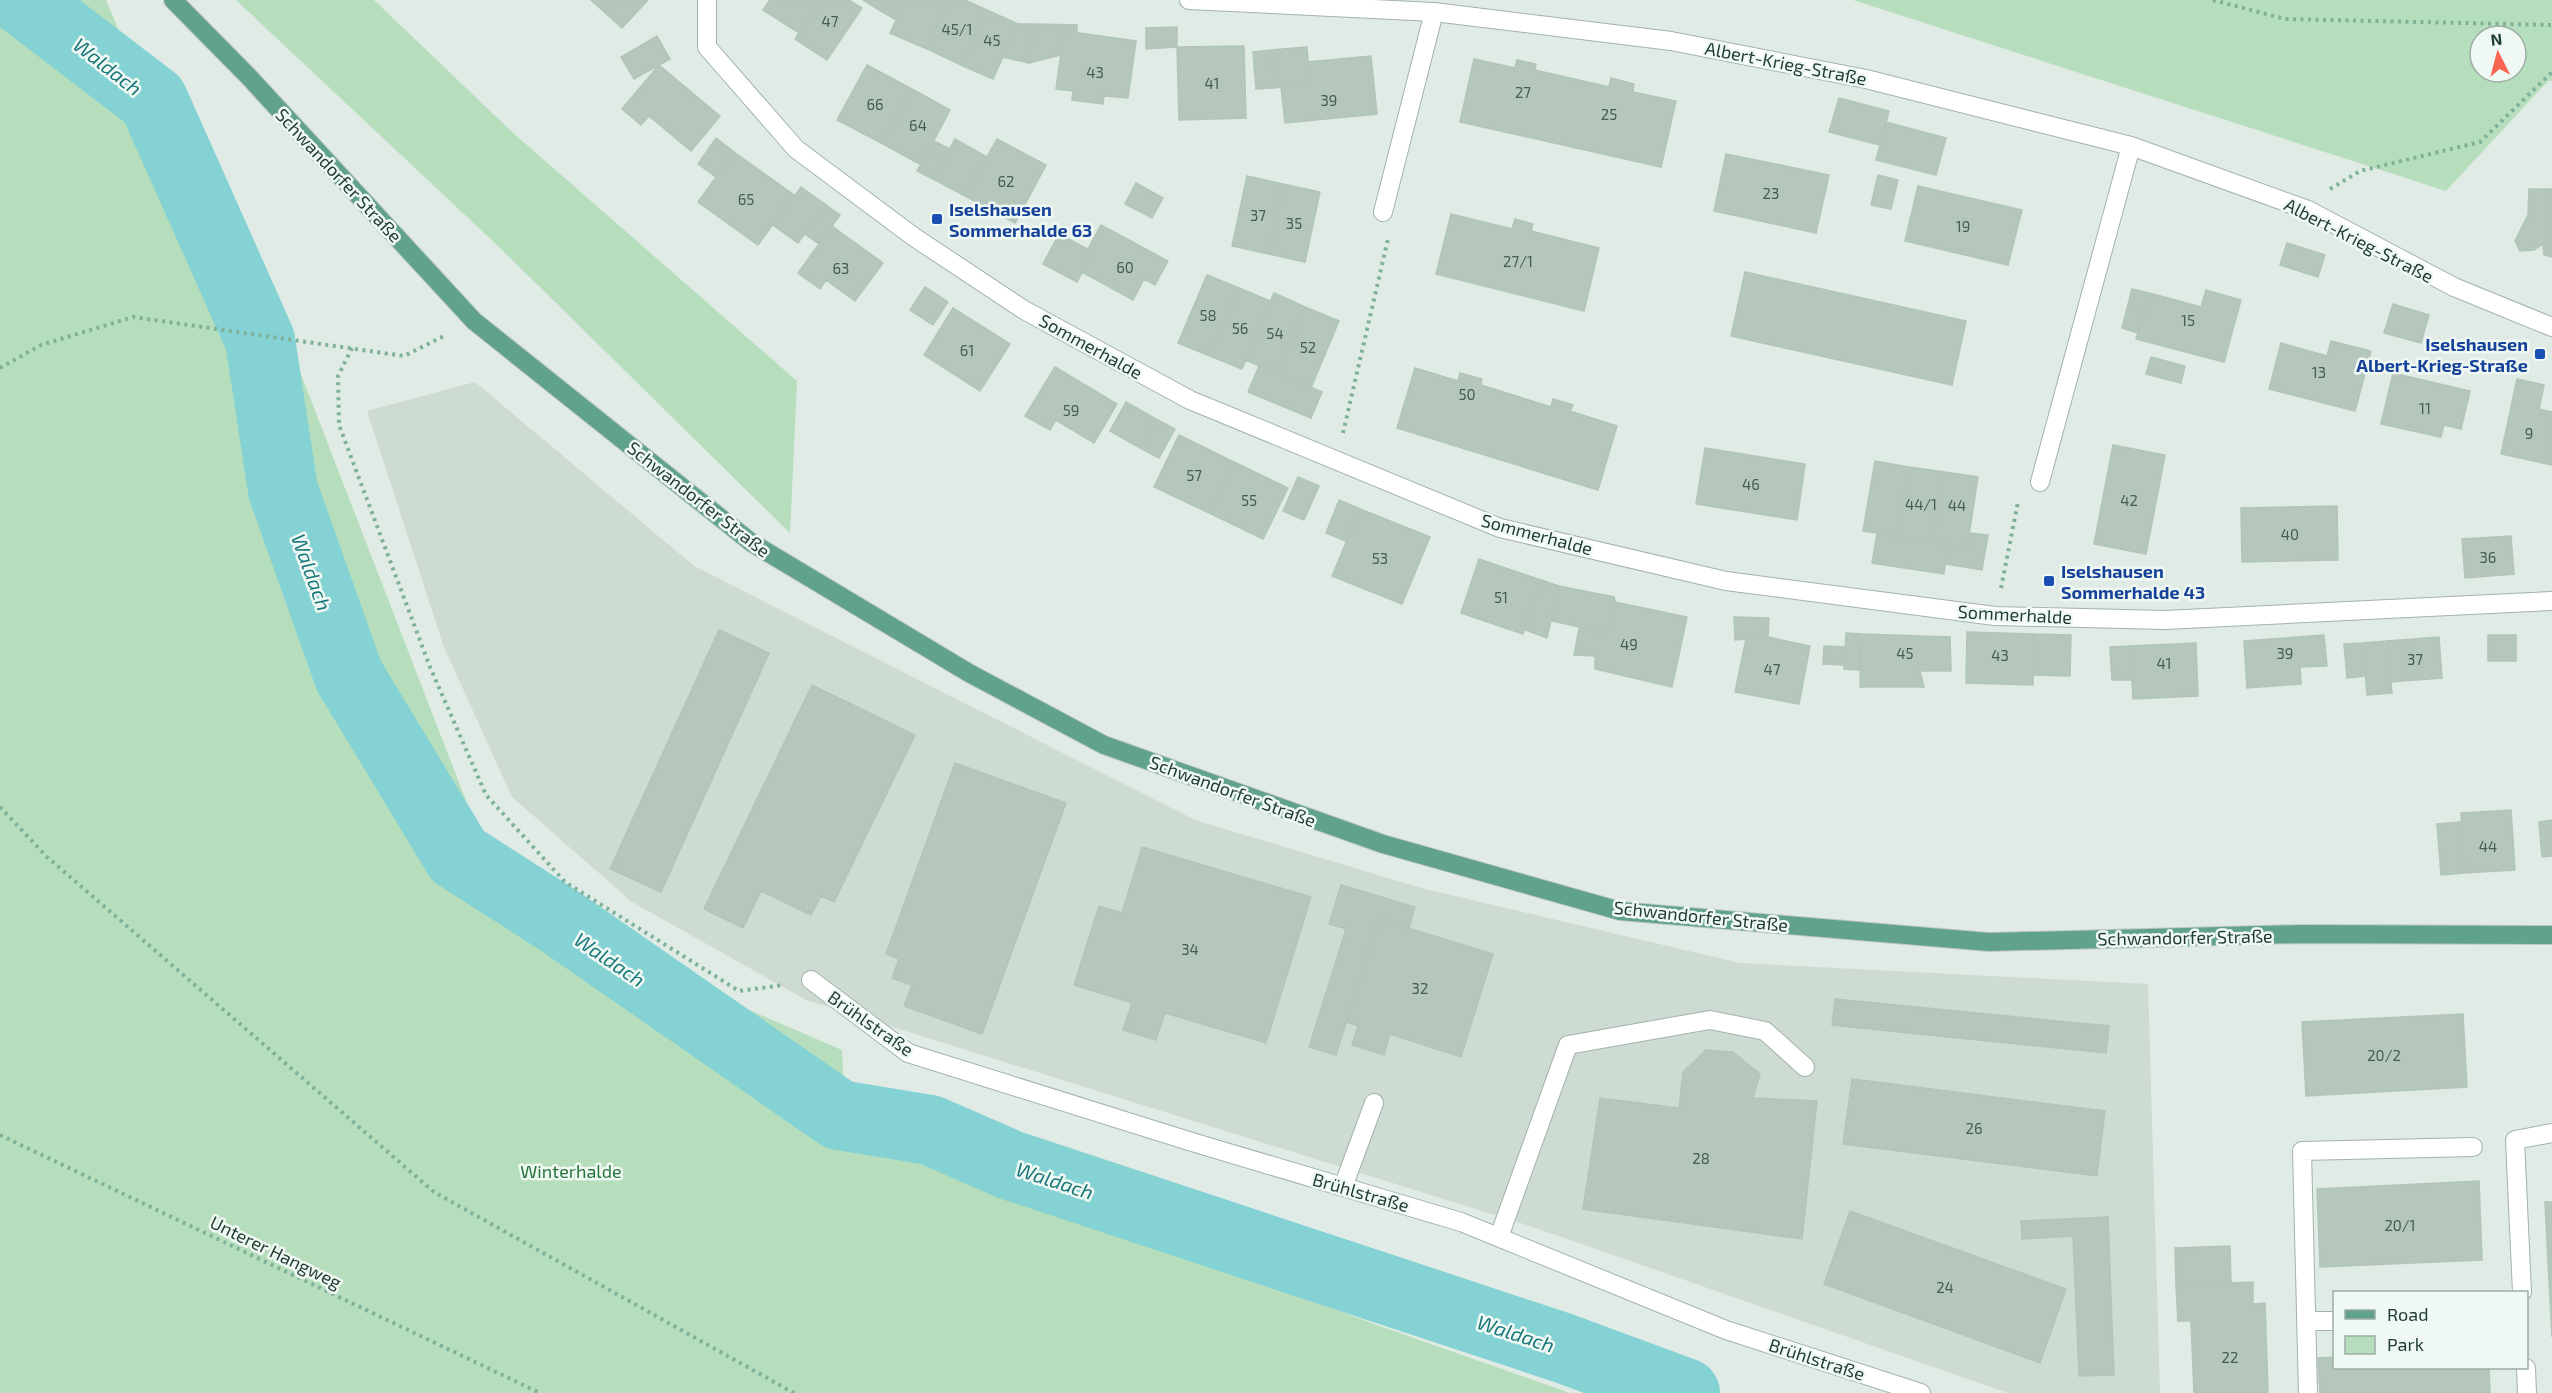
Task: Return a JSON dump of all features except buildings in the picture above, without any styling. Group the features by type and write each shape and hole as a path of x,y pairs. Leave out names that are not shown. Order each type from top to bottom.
{"main road":[{"name":"Schwandorfer Straße","path":"173,0 249,77 474,321 752,543 969,673 1104,745 1383,844 1620,911 1977,941 2301,934 2552,935"}],"street":[{"name":"Sommerhalde","path":"707,0 707,47 714,56 796,149 914,237 1024,310 1190,400 1500,528 1726,581 1995,616 2165,620 2552,601"},
{"name":"Albert-Krieg-Straße","path":"1189,0 1434,12 1671,41 1866,79 2131,146 2308,210 2454,287 2552,327"},
{"path":"1383,212 1434,12"},
{"path":"2040,482 2131,146"},
{"name":"Brühlstraße","path":"811,980 908,1053 1461,1222 1726,1330 1921,1393"},
{"path":"1499,1237 1568,1045 1710,1020 1765,1031 1805,1068"},
{"path":"1343,1187 1374,1103"},
{"path":"2522,1291 2515,1140 2552,1133"},
{"path":"2308,1393 2302,1151 2473,1147"},
{"path":"2306,1321 2333,1320"},
{"path":"2526,1369 2527,1393"}],"path":[{"path":"2212,0 2285,19 2552,25"},
{"path":"2308,210 2331,189 2360,171 2480,142 2552,72"},
{"path":"1336,459 1388,242 1383,212"},
{"path":"0,368 41,345 133,317 404,356 474,321"},
{"path":"352,348 338,376 339,425 430,667 486,795 565,882 739,991 811,980"},
{"path":"1995,616 2019,498 2040,482"},
{"path":"0,807 46,856 434,1192 794,1393"},
{"name":"Unterer Hangweg","path":"0,1135 540,1393"}],"shaded area":[{"path":"475,382 694,566 1195,820 1421,888 1740,963 2148,984 2160,1393 2008,1393 1530,1226 806,1000 632,902 512,797 444,647 367,411"}],"green space":[{"name":"Winterhalde","path":"0,0 106,0 162,134 297,364 482,842 691,985 842,1050 846,1138 918,1154 1374,1324 1570,1393 0,1393"},
{"path":"236,0 374,0 512,132 797,381 790,533 497,245"},
{"path":"1853,0 2552,0 2552,81 2548,81 2446,191"}],"waterway":[{"name":"Waldach","path":"22,0 153,100 260,340 283,490 349,676 458,856 558,920 839,1115 930,1130 1010,1165 1563,1348 1685,1393"}],"place":[{"name":"Iselshausen Sommerhalde 63","path":"937,219"},
{"name":"Iselshausen Albert-Krieg-Straße","path":"2540,354"},
{"name":"Iselshausen Sommerhalde 43","path":"2049,581"}]}
